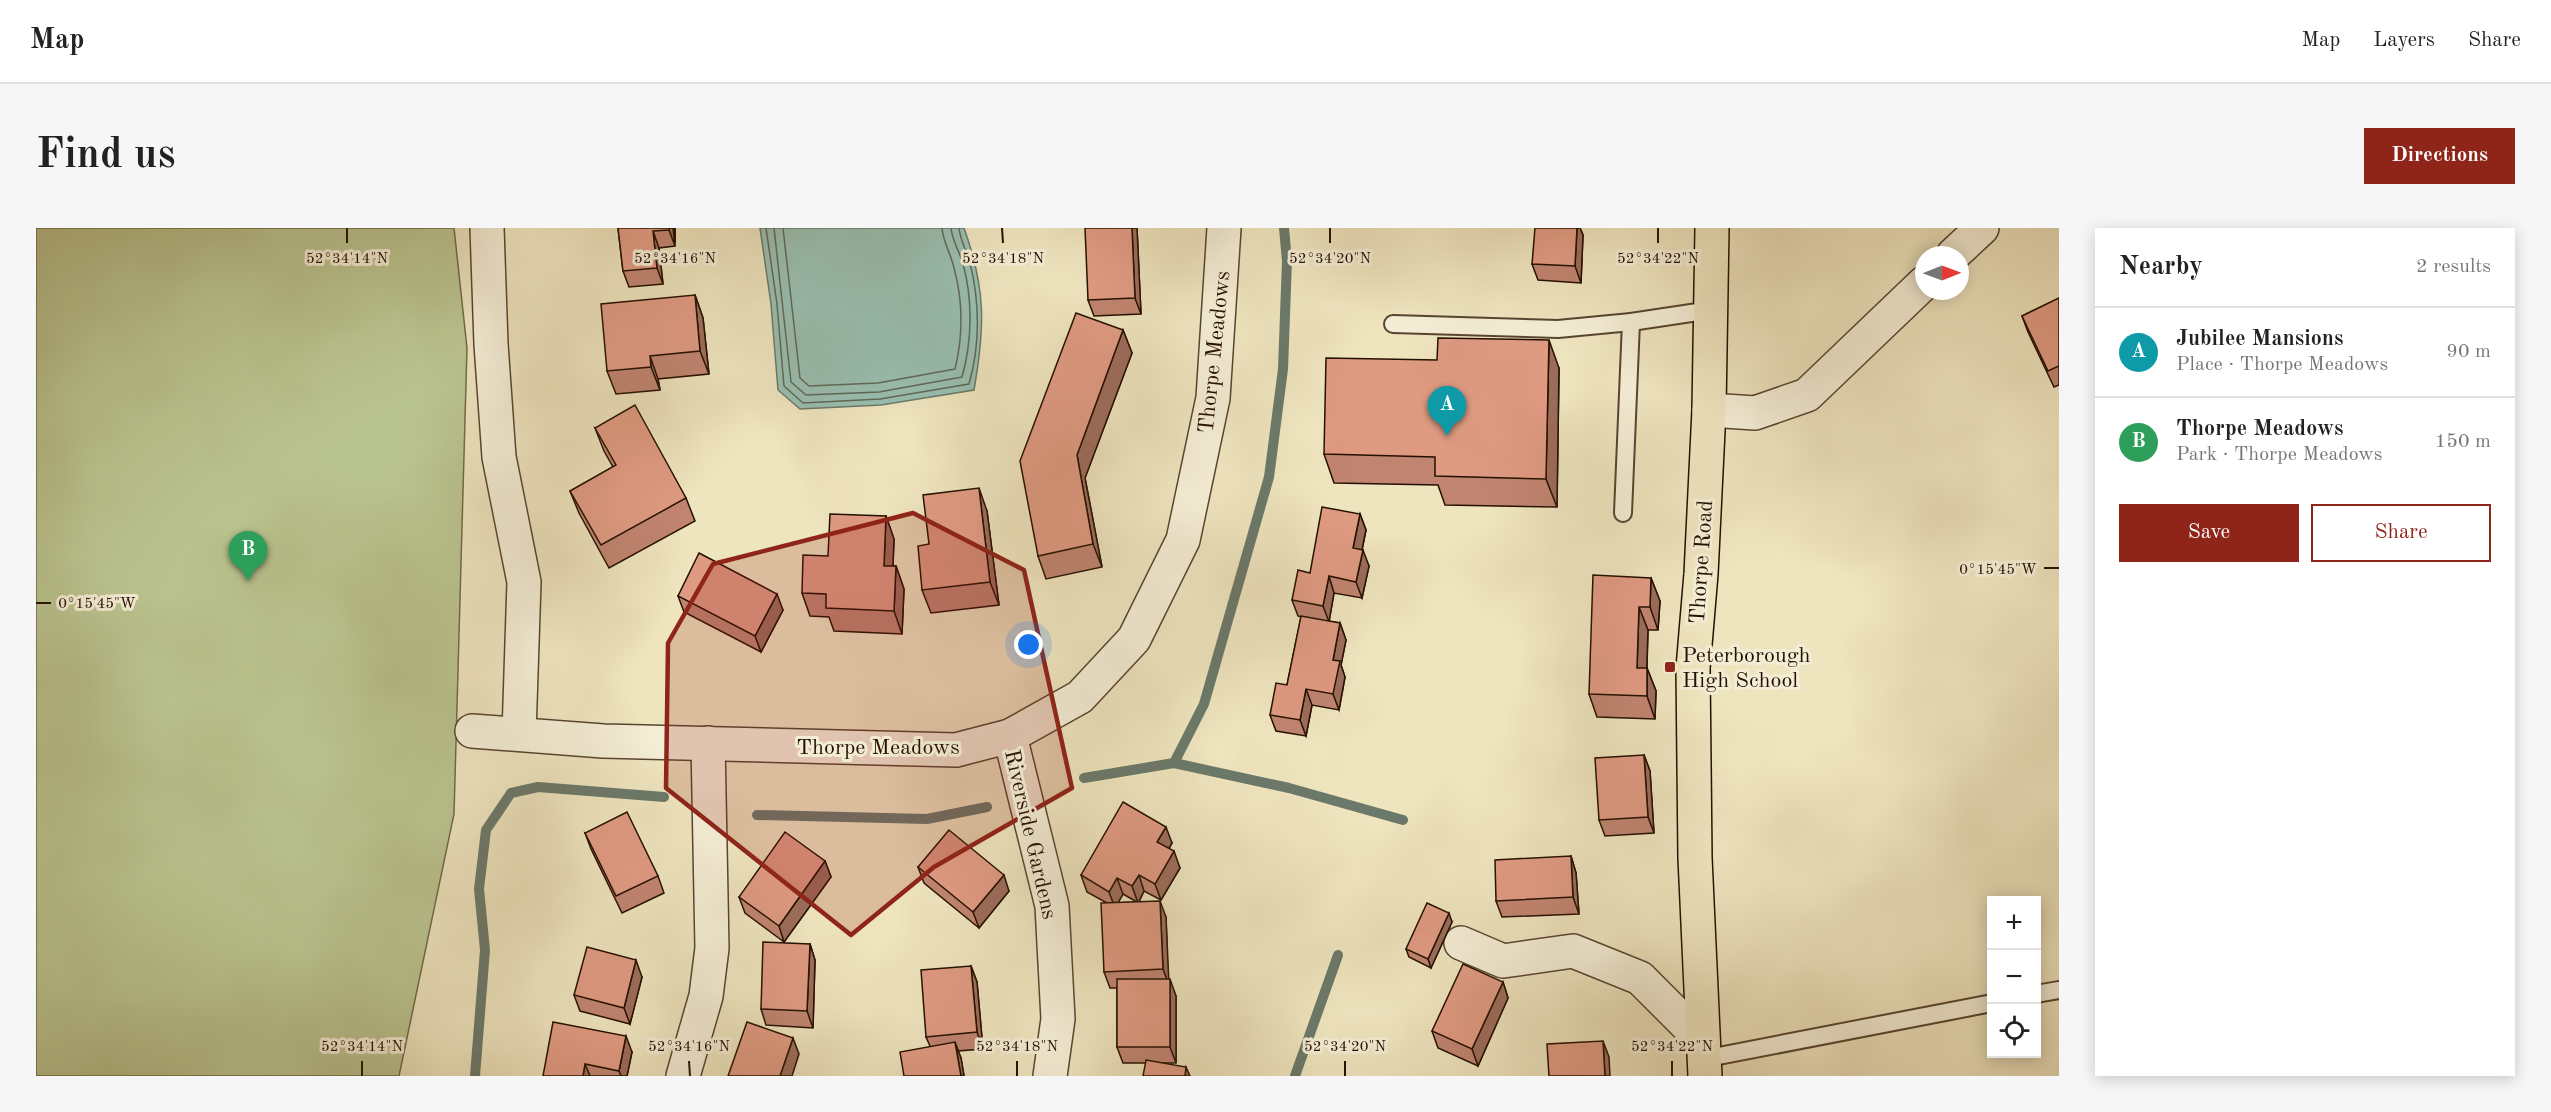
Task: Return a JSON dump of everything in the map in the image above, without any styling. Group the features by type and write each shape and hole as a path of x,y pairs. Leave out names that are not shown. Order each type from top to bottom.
{"main road":[{"name":"Thorpe Road","path":"1703,1059 1695,858 1693,668 1701,574 1709,410 1713,228"}],"street":[{"path":"487,228 491,344 499,457 524,582 519,734"},
{"name":"Thorpe Meadows","path":"472,731 603,741 956,750 1010,736 1080,697 1134,639 1183,540 1213,398 1224,228"},
{"path":"1963,246 1982,228"},
{"path":"1709,410 1755,413 1807,395 1915,292"},
{"name":"Riverside Gardens","path":"1010,736 1052,906 1058,1019 1050,1076"},
{"path":"683,1076 706,996 712,948 708,743"},
{"path":"1461,943 1503,960 1572,951 1640,978 1703,1059"}],"lane":[{"path":"1393,324 1558,329 1630,322 1711,310"},
{"path":"1623,513 1630,322"},
{"path":"2041,993 2059,990"},
{"path":"1703,1059 1987,1004"}],"highlighted area":[{"path":"913,513 1024,570 1072,788 934,867 851,935 666,788 668,643 713,564"}],"green space":[{"path":"36,228 454,228 467,348 454,814 399,1076 36,1076"}],"water":[{"path":"760,228 964,228 980,289 980,347 974,390 881,405 800,409 778,390 771,304"}],"building":[{"path":"618,228 669,228 669,230 653,231 657,268 623,271"},
{"path":"1085,228 1132,228 1135,298 1088,300"},
{"path":"1535,228 1577,228 1575,266 1532,264"},
{"path":"695,295 700,351 650,356 651,367 607,371 601,304"},
{"path":"2059,298 2059,366 2048,371 2022,316"},
{"path":"1076,313 1123,330 1077,455 1093,544 1038,556 1020,461"},
{"path":"1438,338 1549,340 1546,479 1435,476 1435,457 1324,454 1326,358 1437,360"},
{"path":"635,405 686,498 601,545 570,491 616,465 595,428"},
{"path":"979,488 990,582 922,590 918,546 929,544 923,495"},
{"path":"1322,507 1360,514 1353,548 1363,550 1356,582 1329,576 1323,606 1292,600 1298,570 1310,573"},
{"path":"830,514 886,516 884,566 896,566 894,611 826,608 826,594 802,593 803,555 828,556"},
{"path":"699,553 777,594 755,636 678,596"},
{"path":"1593,575 1651,578 1650,607 1639,607 1637,668 1647,668 1647,696 1589,694"},
{"path":"1301,616 1340,623 1333,660 1340,661 1333,694 1306,689 1300,720 1270,715 1276,683 1287,685"},
{"path":"1644,755 1648,817 1599,820 1595,758"},
{"path":"1123,802 1166,827 1157,842 1174,851 1155,884 1139,875 1132,886 1117,878 1109,892 1081,875"},
{"path":"627,812 658,876 616,896 585,833"},
{"path":"949,830 1004,875 973,912 918,867"},
{"path":"785,832 825,861 779,926 739,897"},
{"path":"1571,856 1573,897 1496,901 1495,860"},
{"path":"1160,901 1163,969 1104,972 1101,903"},
{"path":"1427,903 1449,913 1428,959 1406,949"},
{"path":"763,942 810,944 807,1011 761,1009"},
{"path":"587,947 636,960 624,1008 574,995"},
{"path":"1463,964 1503,982 1472,1049 1432,1031"},
{"path":"971,966 977,1032 926,1037 921,970"},
{"path":"1117,979 1170,979 1170,1047 1117,1047"},
{"path":"553,1022 626,1036 619,1071 585,1064 583,1076 543,1076"},
{"path":"747,1022 793,1038 780,1076 728,1076"},
{"path":"1603,1041 1605,1076 1549,1076 1547,1044"},
{"path":"955,1042 961,1076 904,1076 900,1052"},
{"path":"1146,1060 1186,1067 1185,1076 1143,1076"}],"waterway":[{"path":"1084,778 1174,763 1204,704 1269,477 1283,369 1287,261 1284,228"},
{"path":"1174,763 1289,788 1403,820"},
{"path":"475,1076 485,950 479,889 486,830 511,793 538,787 664,797"},
{"path":"757,815 927,819 987,807"},
{"path":"1295,1076 1338,955"}],"place":[{"name":"Jubilee Mansions","path":"1447,436"},
{"name":"Thorpe Meadows","path":"248,581"},
{"name":"Peterborough High School","path":"1670,667"}]}
